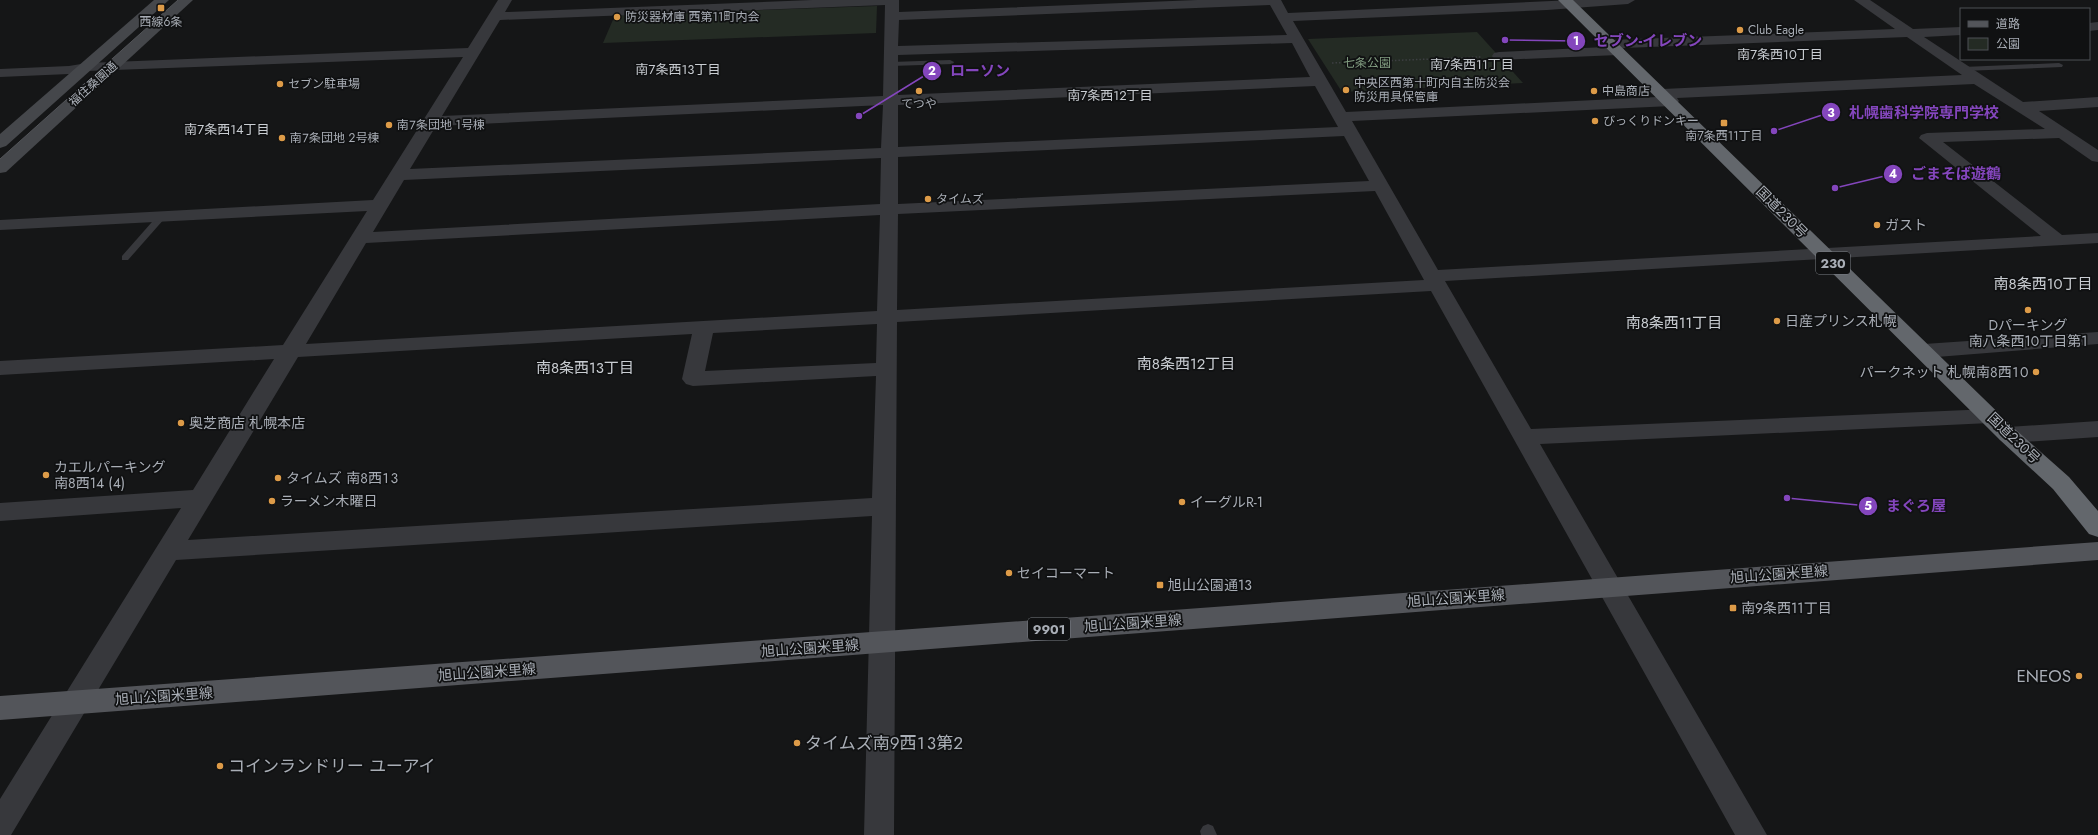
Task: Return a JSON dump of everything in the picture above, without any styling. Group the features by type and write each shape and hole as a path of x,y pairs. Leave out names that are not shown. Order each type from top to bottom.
{"highway":[{"name":"国道230号","path":"1567,2 1667,98 2008,435 2061,483 2098,528"}],"main road":[{"name":"旭山公園米里線","path":"0,708 1609,586 2098,551"}],"street":[{"name":"福住桑園通","path":"0,143 88,67 162,0"},
{"name":"福住桑園通","path":"0,168 186,0"},
{"path":"0,826 500,8 1277,6 1628,0"},
{"path":"1861,0 1978,79 2098,156"},
{"path":"879,835 892,6"},
{"path":"1277,6 1752,835"},
{"path":"1499,56 1614,48 1960,31"},
{"path":"891,58 1296,39"},
{"path":"0,73 69,70 88,67 473,52"},
{"path":"398,175 890,152 1345,124 1667,98 1978,79"},
{"path":"432,121 1320,81"},
{"path":"2021,107 2098,102"},
{"path":"2058,240 1927,138 2063,133"},
{"path":"360,238 889,209 1380,186"},
{"path":"0,225 380,205"},
{"path":"0,368 887,317 1824,254 2098,238"},
{"path":"704,328 693,379 886,369"},
{"path":"1924,351 2098,338"},
{"path":"1524,437 1990,416"},
{"path":"2008,435 2098,429"},
{"path":"0,512 201,498"},
{"path":"168,551 884,506"}],"lane":[{"path":"891,58 950,62"},
{"path":"1963,69 2059,65"},
{"path":"125,258 162,216"}],"path":[{"path":"1332,63 1499,56"}],"green space":[{"path":"877,6 876,33 603,43 615,15"},
{"name":"七条公園","path":"1477,32 1523,83 1342,92 1308,39"}],"tram line":[{"path":"0,159 178,0"}],"place":[{"name":"西線6条","path":"161,8"},
{"name":"防災器材庫 西第11町内会","path":"617,17"},
{"name":"Club Eagle","path":"1740,30"},
{"name":"セブン-イレブン","path":"1505,40"},
{"name":"セブン駐車場","path":"280,84"},
{"name":"中央区西第十町内自主防災会 防災用具保管庫","path":"1346,90"},
{"name":"てつや","path":"919,91"},
{"name":"中島商店","path":"1594,91"},
{"name":"ローソン","path":"859,116"},
{"name":"びっくりドンキー","path":"1595,121"},
{"name":"南7条西11丁目","path":"1724,123"},
{"name":"南７条団地 1号棟","path":"389,125"},
{"name":"札幌歯科学院専門学校","path":"1774,131"},
{"name":"南７条団地 2号棟","path":"282,138"},
{"name":"ごまそば遊鶴","path":"1835,188"},
{"name":"タイムズ","path":"928,199"},
{"name":"ガスト","path":"1877,225"},
{"name":"Dパーキング 南八条西10丁目第1","path":"2028,310"},
{"name":"日産プリンス札幌","path":"1777,321"},
{"name":"パークネット 札幌南８西１０","path":"2036,372"},
{"name":"奥芝商店 札幌本店","path":"181,423"},
{"name":"カエルパーキング 南8西14 (4)","path":"46,475"},
{"name":"タイムズ 南８西１３","path":"278,478"},
{"name":"まぐろ屋","path":"1787,498"},
{"name":"ラーメン木曜日","path":"272,501"},
{"name":"イーグルR-1","path":"1182,502"},
{"name":"セイコーマート","path":"1009,573"},
{"name":"旭山公園通13","path":"1160,585"},
{"name":"南9条西11丁目","path":"1733,608"},
{"name":"ENEOS","path":"2079,676"},
{"name":"タイムズ南９西１３第２","path":"797,743"},
{"name":"コインランドリー ユーアイ","path":"220,766"}],"district":[{"name":"南7条西10丁目","path":"1780,54"},
{"name":"南7条西11丁目","path":"1472,64"},
{"name":"南7条西13丁目","path":"678,69"},
{"name":"南7条西12丁目","path":"1110,95"},
{"name":"南7条西14丁目","path":"227,129"},
{"name":"南8条西10丁目","path":"2043,284"},
{"name":"南8条西11丁目","path":"1674,323"},
{"name":"南8条西12丁目","path":"1186,364"},
{"name":"南8条西13丁目","path":"585,368"}]}
